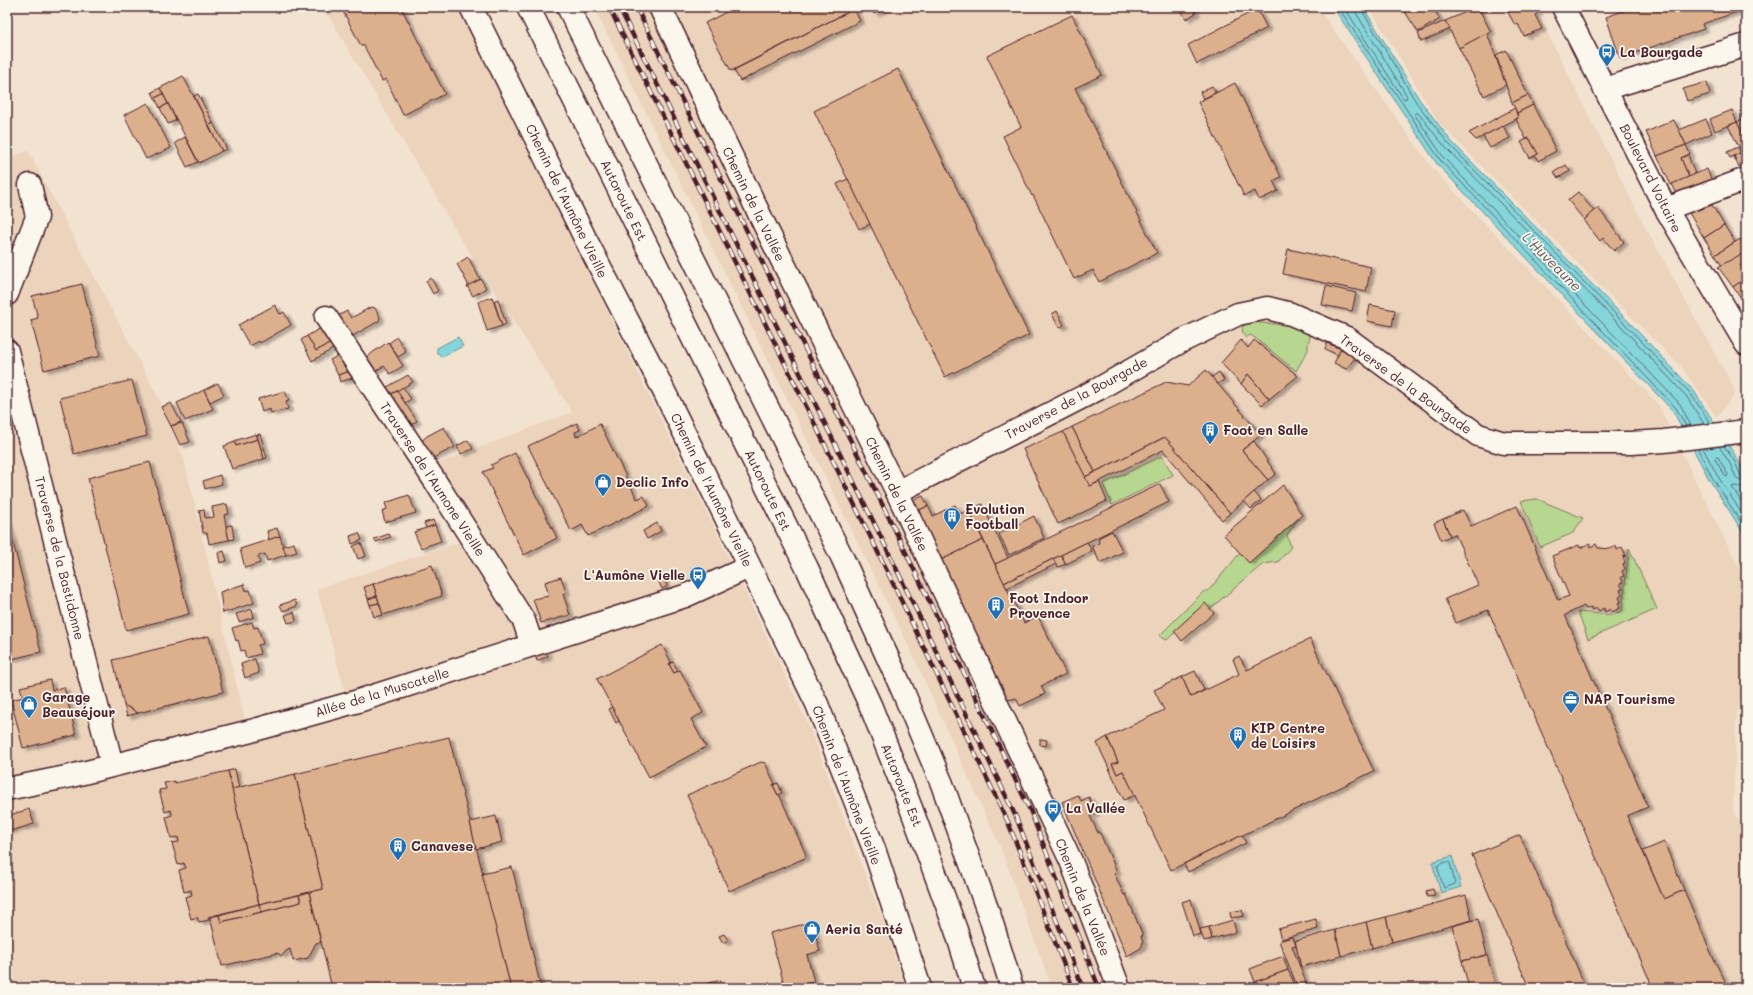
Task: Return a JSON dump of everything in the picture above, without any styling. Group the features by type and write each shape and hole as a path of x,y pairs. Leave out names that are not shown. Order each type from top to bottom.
{"main road":[{"name":"Chemin de l'Aumône Vieille","path":"471,7 585,238 658,379 816,704 843,769 876,856 920,988"},
{"name":"Autoroute Est","path":"528,7 807,568 871,707 911,808 956,930 974,988"},
{"path":"568,7 838,550 902,689 942,784 990,917 1012,988"},
{"name":"Chemin de la Vallée","path":"660,7 766,228 897,492 1072,861 1119,988"},
{"name":"Boulevard Voltaire","path":"1563,7 1666,209 1746,344"},
{"path":"1605,89 1746,45"},
{"path":"1666,209 1746,179"},
{"path":"7,294 37,218 30,185"},
{"name":"Traverse de la Bourgade","path":"897,492 1100,388 1182,341 1238,314 1266,308 1291,314 1347,338 1478,435 1504,443 1664,441 1745,431"},
{"name":"Traverse de l'Aumone Vieille","path":"326,318 435,481 524,621 532,645"},
{"name":"Traverse de la Bastidonne","path":"7,351 112,765"},
{"name":"Allée de la Muscatelle","path":"7,789 251,731 354,702 685,596 749,567"}],"shaded area":[{"path":"316,7 457,7 713,525 808,724 885,927 905,988 7,988 7,154 9,158 28,151 157,395 184,459 245,721 345,692 317,589 482,535 437,464 572,412 461,239 330,18"},
{"path":"594,7 1317,7 1432,168 1657,403 1746,582 1746,671 1736,718 1733,810 1746,835 1746,988 1052,988 1002,851 912,653"},
{"path":"1369,7 1534,7 1644,225 1736,392 1717,417 1682,368 1439,123"}],"green space":[{"path":"1250,322 1308,327 1311,334 1308,343 1308,350 1296,371 1255,338 1250,335 1246,338 1243,334 1242,327"},
{"path":"1162,456 1173,475 1112,505 1103,484"},
{"path":"1537,499 1583,518 1573,533 1540,547 1521,501"},
{"path":"1299,518 1287,535 1291,547 1278,562 1263,564 1210,609 1205,604 1167,640 1159,636 1203,592 1209,590 1240,553 1249,563"},
{"path":"1629,548 1657,609 1588,639 1578,612 1612,615 1622,610"}],"water":[{"name":"L'Huveaune","path":"1333,7 1363,7 1419,99 1451,141 1627,320 1694,391 1738,460 1746,478 1746,537 1709,479 1673,411 1437,164"},
{"path":"458,337 463,346 442,357 437,353 437,348"},
{"path":"1746,713 1746,806 1742,760"},
{"path":"1452,856 1461,887 1441,893 1432,862"}],"building":[{"path":"345,7 401,7 445,94 403,115 386,79 382,81 363,44 361,46 342,9"},
{"path":"736,7 853,7 854,9 731,71 705,23"},
{"path":"871,7 888,7 874,14"},
{"path":"1179,7 1193,7 1196,13 1186,19"},
{"path":"1402,7 1432,7 1440,19 1418,32"},
{"path":"1478,7 1491,32 1459,48 1445,21"},
{"path":"1505,7 1535,7 1538,13 1535,15 1542,29 1524,36 1518,24 1515,25"},
{"path":"1634,7 1746,7 1746,9 1702,24 1704,29 1620,58 1606,17"},
{"path":"854,9 860,21 740,81 734,70"},
{"path":"1257,9 1267,28 1197,64 1188,45"},
{"path":"1072,15 1102,75 1075,88 1157,253 1099,282 1093,270 1074,279 1033,195 1032,196 1003,136 1021,127 987,56"},
{"path":"1445,21 1450,29 1421,42 1418,33"},
{"path":"1487,33 1506,85 1484,96 1459,48"},
{"path":"1506,50 1528,95 1512,103 1496,55"},
{"path":"898,69 1029,335 945,377 814,111"},
{"path":"183,76 222,151 199,163 160,88"},
{"path":"1707,82 1710,94 1687,101 1683,89"},
{"path":"1235,83 1281,177 1273,181 1278,191 1259,200 1255,191 1244,196 1198,102"},
{"path":"1212,86 1216,92 1203,99 1200,92"},
{"path":"160,88 163,94 155,98 152,92"},
{"path":"163,94 168,104 160,108 155,98"},
{"path":"198,94 213,123 209,126 194,96"},
{"path":"1528,95 1533,105 1517,113 1512,103"},
{"path":"148,103 171,148 146,159 124,115"},
{"path":"168,104 176,120 168,124 160,108"},
{"path":"1533,105 1556,151 1538,161 1535,155 1538,154 1529,138 1526,139 1516,119 1518,118 1517,113"},
{"path":"1515,108 1518,118 1476,140 1469,133"},
{"path":"1732,110 1737,122 1715,131 1710,119"},
{"path":"1746,115 1746,141 1737,122"},
{"path":"1706,119 1712,133 1686,145 1679,130"},
{"path":"1674,120 1686,145 1657,156 1646,132"},
{"path":"1737,122 1746,141 1746,151 1742,152 1728,126"},
{"path":"213,123 227,149 222,151 209,126"},
{"path":"1503,126 1510,138 1490,148 1483,136"},
{"path":"185,137 198,162 187,167 175,143"},
{"path":"1529,138 1538,154 1530,158 1521,142"},
{"path":"1686,145 1690,154 1681,158 1689,177 1671,185 1657,156"},
{"path":"1738,147 1740,153 1730,158 1727,152"},
{"path":"1740,153 1745,164 1739,167 1734,156"},
{"path":"1688,155 1695,174 1689,177 1681,158"},
{"path":"1566,165 1570,171 1558,178 1554,172"},
{"path":"1707,169 1712,181 1678,196 1672,184"},
{"path":"848,179 870,224 859,229 837,184"},
{"path":"1578,192 1594,211 1584,220 1568,200"},
{"path":"1712,205 1724,225 1704,238 1689,213"},
{"path":"1598,208 1624,242 1614,251 1603,238 1600,241 1584,220"},
{"path":"1724,225 1735,242 1715,255 1704,238"},
{"path":"1740,239 1746,252 1722,266 1715,255"},
{"path":"1288,249 1371,267 1366,292 1283,274"},
{"path":"1745,252 1746,262 1740,265 1746,272 1746,278 1733,287 1718,267"},
{"path":"468,257 480,279 469,286 457,264"},
{"path":"431,278 438,291 433,294 426,281"},
{"path":"1746,278 1746,296 1742,299 1733,287"},
{"path":"481,279 486,288 473,296 467,286"},
{"path":"82,284 100,356 44,370 31,320 38,318 32,296"},
{"path":"1326,286 1356,293 1352,311 1322,305"},
{"path":"492,297 502,326 487,331 478,302"},
{"path":"498,299 506,324 502,326 494,301"},
{"path":"275,305 280,314 284,312 291,325 260,343 259,341 250,346 238,325"},
{"path":"1370,305 1395,310 1392,326 1367,321"},
{"path":"371,307 375,308 380,317 379,321 349,338 336,317 347,311 351,318"},
{"path":"1057,311 1064,325 1059,328 1052,314"},
{"path":"324,326 333,342 316,351 307,336"},
{"path":"307,336 316,351 333,342 336,347 312,361 301,340"},
{"path":"397,337 406,352 398,357 389,343"},
{"path":"1241,340 1248,348 1254,340 1298,376 1269,399 1248,374 1241,384 1221,363"},
{"path":"388,342 403,366 390,374 384,366 371,374 362,360"},
{"path":"1327,343 1341,349 1338,355 1325,349"},
{"path":"1341,349 1356,357 1346,369 1334,363"},
{"path":"343,353 354,370 338,375 330,360"},
{"path":"354,370 356,377 340,382 338,375"},
{"name":"Foot en Salle","path":"1206,370 1261,435 1242,450 1268,480 1230,513 1165,437 1095,472 1072,427 1166,382 1188,386"},
{"path":"1219,372 1224,380 1217,384 1212,377"},
{"path":"1248,374 1269,399 1262,405 1241,384"},
{"path":"408,375 413,382 386,397 382,390"},
{"path":"132,380 147,436 74,454 60,398"},
{"path":"218,383 224,395 210,402 204,390"},
{"path":"403,387 411,399 405,403 397,391"},
{"path":"204,390 213,409 185,421 177,403"},
{"path":"285,391 289,401 286,402 288,409 271,413 270,409 262,412 258,399"},
{"path":"397,391 417,421 406,428 386,397"},
{"path":"171,403 181,422 171,426 161,407"},
{"path":"182,423 190,442 180,445 171,426"},
{"path":"577,423 580,430 575,432 576,437 600,424 637,499 644,496 649,506 588,536 582,525 571,531 528,446"},
{"path":"444,427 455,447 427,461 417,445 427,436"},
{"path":"1072,427 1095,472 1085,477 1063,432"},
{"path":"1063,432 1090,486 1099,482 1107,501 1058,524 1023,449"},
{"path":"256,434 258,439 236,446 234,441"},
{"path":"260,434 267,458 264,459 257,435"},
{"path":"1165,437 1230,513 1222,520 1163,450 1090,486 1085,477"},
{"path":"258,439 264,459 232,469 224,446 235,442 236,446"},
{"path":"468,440 473,449 461,454 457,446"},
{"path":"1254,441 1276,474 1268,480 1242,450"},
{"path":"515,453 557,538 524,555 483,472 493,468 491,465"},
{"path":"150,462 189,614 126,630 88,478"},
{"path":"220,475 222,484 205,489 203,481"},
{"path":"1160,484 1169,502 1004,583 995,564"},
{"path":"1283,485 1302,515 1249,563 1224,535"},
{"path":"1254,492 1261,500 1251,509 1244,501"},
{"path":"409,495 416,513 385,522 382,511 387,509 385,503"},
{"path":"923,496 928,506 917,511 912,501"},
{"path":"227,504 229,514 224,515 229,540 209,544 207,533 203,533 199,510 204,509 205,518 214,517 212,507"},
{"path":"982,504 1008,558 995,564 969,510"},
{"name":"Evolution Football","path":"955,505 960,514 969,510 983,540 941,560 917,511 928,506 933,516"},
{"name":"NAP Tourisme","path":"1517,506 1558,600 1569,596 1552,556 1579,545 1580,548 1590,543 1591,547 1596,544 1598,548 1610,549 1616,546 1617,550 1622,547 1626,556 1623,557 1625,569 1622,571 1624,576 1621,577 1623,582 1620,584 1623,589 1620,590 1622,595 1619,597 1621,602 1618,603 1620,608 1612,612 1610,609 1605,612 1604,608 1599,611 1597,608 1592,610 1591,607 1586,609 1584,606 1565,615 1648,807 1627,816 1664,899 1684,890 1715,962 1729,988 1653,988 1488,610 1456,623 1445,599 1478,585 1455,534 1450,536 1443,519 1463,510 1471,526"},
{"path":"1034,516 1044,538 1009,555 999,534"},
{"path":"7,519 41,652 7,660"},
{"path":"1443,519 1450,536 1441,540 1434,523"},
{"path":"433,520 435,525 426,528 424,523"},
{"path":"657,523 661,531 647,539 643,531"},
{"path":"232,525 234,539 229,540 226,526"},
{"path":"435,525 441,541 421,548 414,532"},
{"path":"277,528 280,536 269,540 267,531"},
{"path":"1112,531 1123,552 1100,563 1092,546 1099,543 1098,538"},
{"path":"359,533 362,540 352,544 350,536"},
{"path":"389,534 391,537 376,542 374,539"},
{"path":"280,536 286,555 267,561 265,554 258,556 260,563 245,568 240,549"},
{"name":"Foot Indoor Provence","path":"983,540 1024,623 1038,616 1066,674 1041,686 1045,694 1020,706 1016,698 1008,700 941,560"},
{"path":"1087,542 1092,551 1066,564 1061,555"},
{"path":"294,543 297,552 286,555 283,546"},
{"path":"361,543 366,556 358,559 353,546"},
{"path":"224,551 227,561 220,563 218,553"},
{"path":"1061,555 1066,564 1058,567 1053,559"},
{"path":"1053,559 1056,564 1007,588 1004,583"},
{"path":"432,565 442,596 383,615 373,584"},
{"path":"661,572 667,586 662,589 656,575"},
{"path":"561,577 566,592 563,594 570,615 541,623 533,599 549,596 545,582"},
{"path":"244,584 246,591 250,590 254,603 223,613 220,592"},
{"path":"373,584 377,596 368,599 364,587"},
{"path":"377,596 379,603 370,605 368,599"},
{"path":"295,600 297,606 283,611 280,605"},
{"path":"379,603 383,615 374,617 370,605"},
{"path":"1205,603 1214,613 1182,641 1174,631"},
{"path":"252,609 254,617 239,622 236,614"},
{"path":"294,612 296,621 288,623 285,615"},
{"path":"252,622 254,628 258,627 263,644 258,645 260,654 246,658 244,650 241,651 238,640 236,641 232,628"},
{"path":"209,636 223,692 138,713 124,705 113,660"},
{"name":"KIP Centre de Loisirs","path":"1310,639 1374,771 1171,870 1123,771 1117,774 1112,764 1118,762 1107,737 1164,710 1154,690 1182,677 1191,697 1239,674 1233,659 1239,656 1247,670"},
{"path":"662,645 671,662 669,664 674,673 680,670 703,713 691,719 706,747 649,777 597,679"},
{"path":"546,651 548,656 537,661 535,655"},
{"path":"255,659 259,673 245,678 241,664"},
{"path":"673,662 678,671 674,673 669,664"},
{"path":"1195,671 1204,690 1191,697 1182,677"},
{"path":"50,680 52,690 64,687 76,735 23,748 11,700 23,697 20,687"},
{"path":"124,705 138,713 127,716"},
{"path":"612,707 619,721 616,723 609,709"},
{"name":"Canavese","path":"449,737 511,988 332,988 309,892 323,889 295,774"},
{"path":"1107,737 1118,762 1112,764 1117,774 1123,771 1135,795 1124,800 1097,743"},
{"path":"1040,739 1047,740 1046,746 1040,745"},
{"path":"761,762 765,763 775,784 773,785 778,795 779,794 806,855 805,858 729,891 687,795"},
{"path":"235,769 239,788 232,789 228,771"},
{"path":"228,771 259,904 208,917 209,920 199,922 197,917 191,919 185,897 192,895 191,890 184,892 179,870 186,868 184,863 178,865 172,843 179,842 178,837 171,838 166,817 172,815 171,810 165,812 159,790 166,789 164,783 175,781 175,783"},
{"path":"295,774 323,889 259,904 232,789"},
{"path":"778,783 782,793 778,795 773,785"},
{"path":"1078,795 1081,801 1089,797 1095,813 1090,816 1098,833 1100,833 1117,872 1114,873 1124,895 1126,894 1143,936 1141,936 1143,943 1141,948 1127,956 1062,802"},
{"path":"29,809 34,824 7,832 7,816"},
{"path":"496,816 502,842 476,849 470,822"},
{"path":"1242,835 1246,843 1188,872 1184,864"},
{"path":"1520,835 1586,988 1529,988 1472,855"},
{"path":"1664,842 1684,890 1664,899 1643,851"},
{"path":"512,867 541,988 511,988 482,874"},
{"path":"1433,889 1435,896 1427,897 1426,891"},
{"path":"309,892 321,942 316,943 308,958 293,961 290,949 282,956 277,953 222,966 210,917 219,915 221,922 301,902 299,895"},
{"path":"299,895 301,902 261,912 259,904"},
{"path":"1466,895 1472,920 1392,942 1386,917"},
{"path":"1191,899 1201,934 1193,936 1182,902"},
{"path":"259,904 261,912 221,922 219,915"},
{"path":"1242,910 1244,916 1231,918 1230,912"},
{"path":"1386,917 1392,942 1372,948 1366,922"},
{"path":"1316,919 1318,929 1281,939 1278,929"},
{"path":"1478,919 1487,955 1462,961 1452,926"},
{"path":"1233,920 1236,932 1212,939 1209,927"},
{"path":"812,922 820,951 807,955 814,982 791,988 785,988 770,933"},
{"path":"1366,922 1372,948 1341,956 1335,930"},
{"path":"1209,927 1212,939 1204,941 1200,929"},
{"path":"1335,930 1341,956 1301,967 1295,941"},
{"path":"724,934 728,940 723,943 719,936"},
{"path":"1292,937 1296,945 1292,946 1307,985 1300,988 1298,988 1279,941"},
{"path":"1487,955 1496,988 1469,988 1462,961"},
{"path":"1283,956 1288,970 1255,982 1250,969"},
{"path":"1288,970 1295,985 1288,988 1257,988 1255,982"},
{"path":"721,980 723,988 694,988 694,987"}],"railway":[{"path":"609,7 873,542 1008,822 1073,988"},
{"path":"619,7 881,537 1016,817 1083,988"},
{"path":"636,7 895,530 1030,810 1099,988"}],"place":[{"name":"La Bourgade","path":"1607,67"},
{"name":"Foot en Salle","path":"1210,445"},
{"name":"Declic Info","path":"603,497"},
{"name":"Evolution Football","path":"952,531"},
{"name":"L'Aumône Vielle","path":"698,590"},
{"name":"Foot Indoor Provence","path":"996,620"},
{"name":"NAP Tourisme","path":"1571,714"},
{"name":"Garage Beauséjour","path":"29,719"},
{"name":"KIP Centre de Loisirs","path":"1238,750"},
{"name":"La Vallée","path":"1053,823"},
{"name":"Canavese","path":"398,861"},
{"name":"Aeria Santé","path":"812,944"}]}
